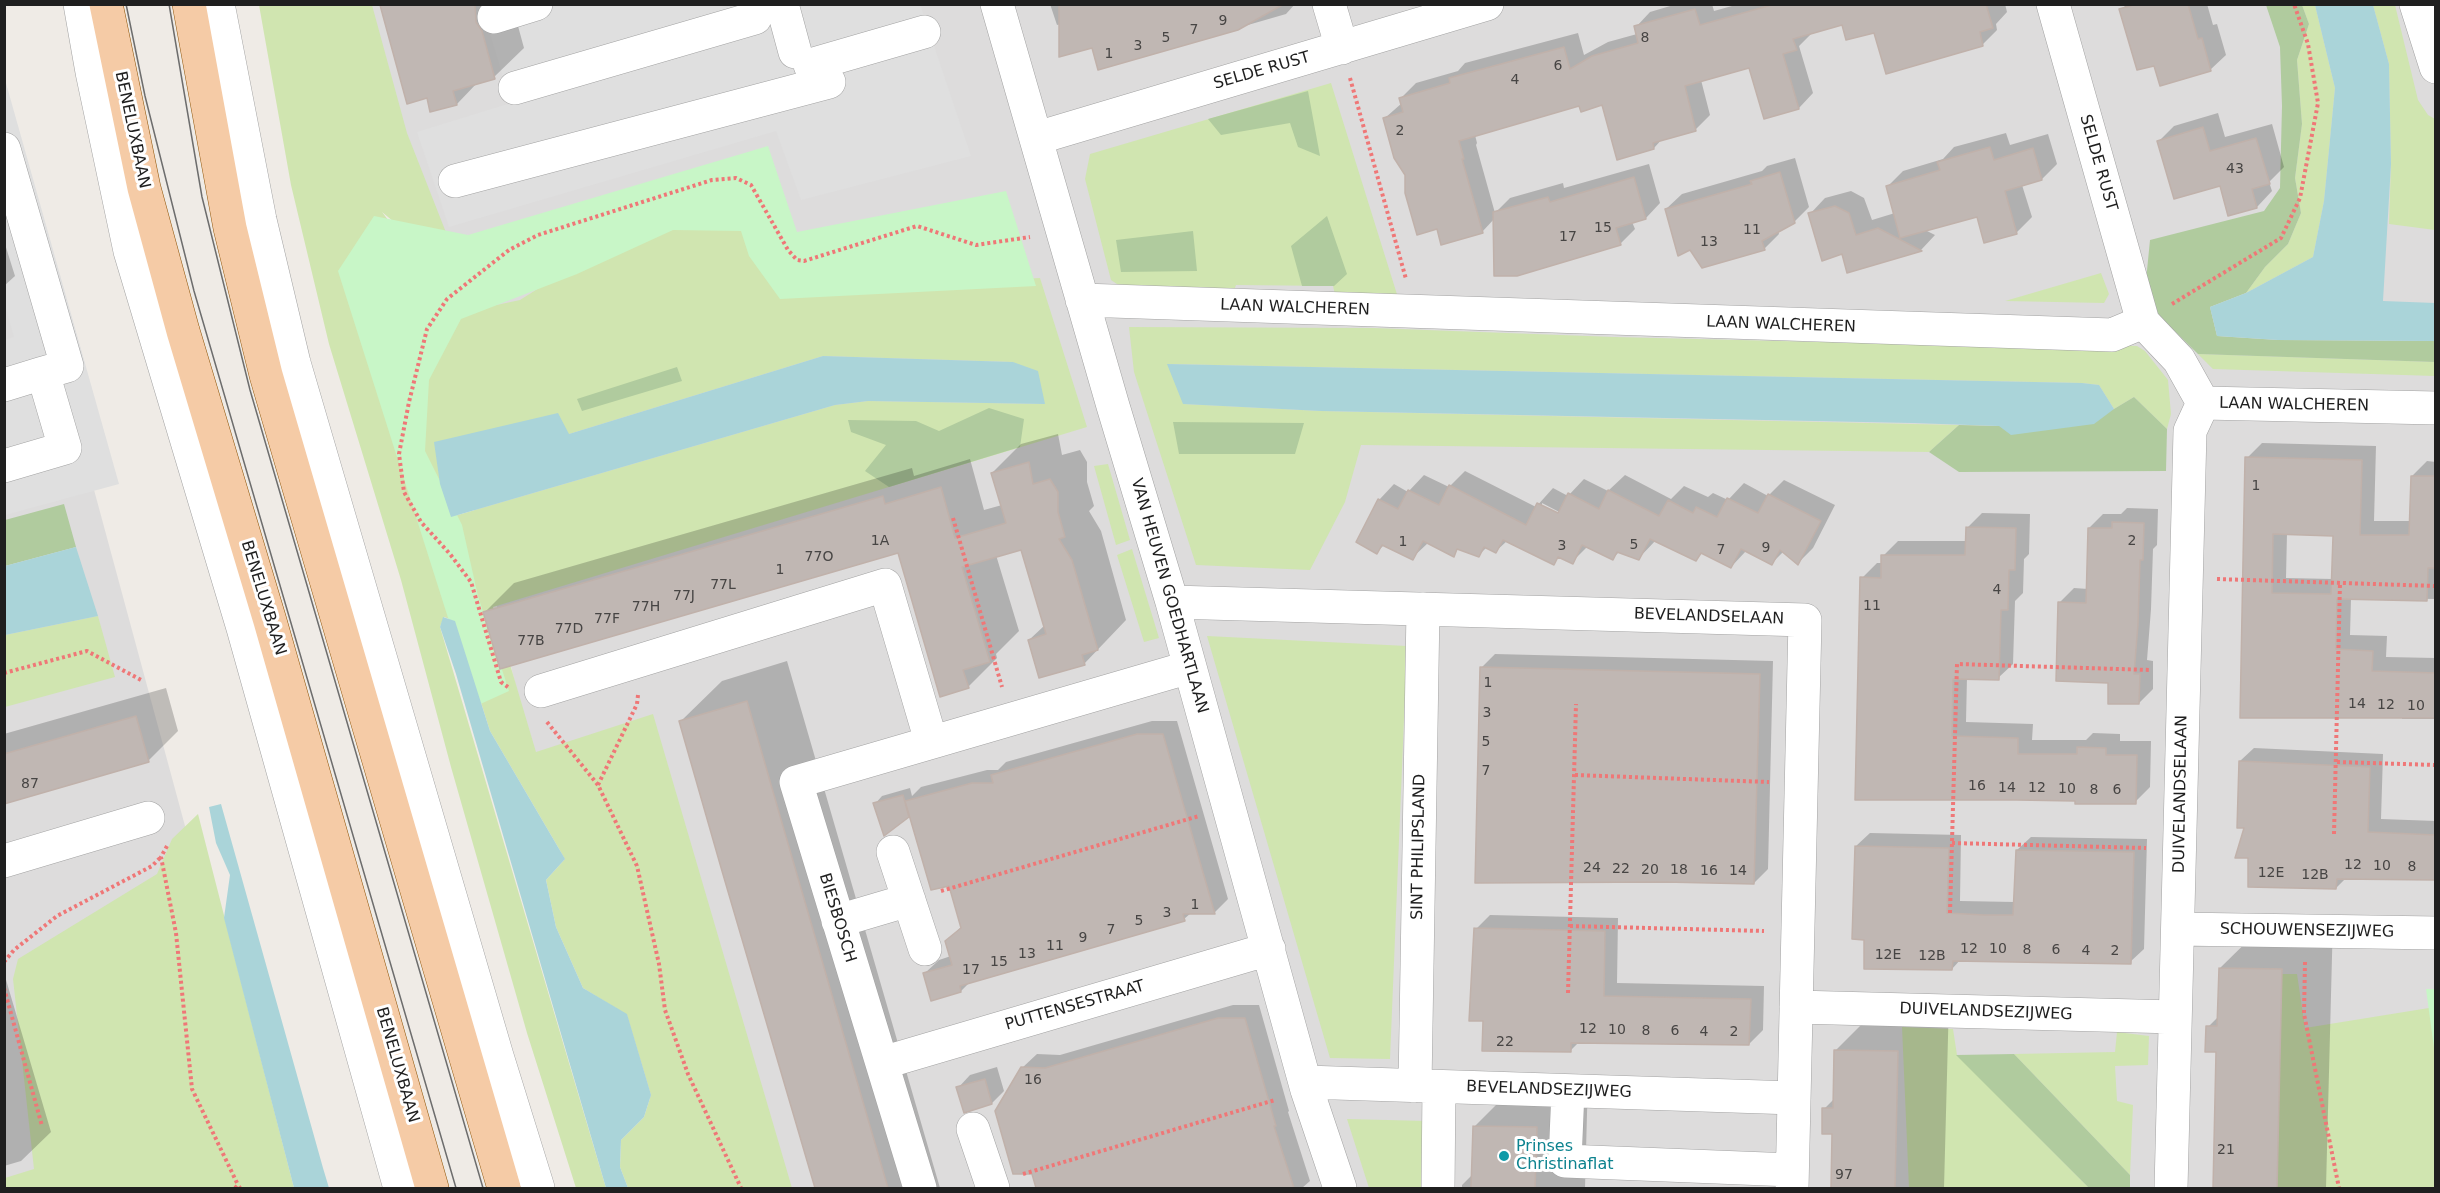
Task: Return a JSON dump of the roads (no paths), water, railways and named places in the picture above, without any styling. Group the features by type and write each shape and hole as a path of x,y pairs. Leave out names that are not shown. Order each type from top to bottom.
{"main road":[{"name":"BENELUXBAAN","path":"106,4 153,221 288,735 432,1188"},
{"path":"189,4 230,228 263,364 383,718 504,1188"}],"street":[{"name":"BENELUXBAAN","path":"80,4 130,251 288,735 400,1188"},
{"path":"218,4 260,220 383,718 497,1056 538,1188"},
{"path":"494,16 536,4"},
{"name":"VAN HEUVEN GOEDHARTLAAN","path":"997,4 1172,602 1306,1086 1340,1188"},
{"path":"1329,4 1342,48"},
{"name":"SELDE RUST","path":"1037,138 1487,4"},
{"name":"SELDE RUST","path":"2053,4 2143,322"},
{"path":"2416,4 2436,67"},
{"path":"515,88 768,11 811,66"},
{"path":"455,181 811,66 924,32"},
{"path":"4,149 67,366 4,385"},
{"name":"LAAN WALCHEREN","path":"1082,300 2112,335 2143,322 2179,360 2203,403 2436,408"},
{"path":"4,466 64,448 43,373"},
{"name":"DUIVELANDSELAAN","path":"2171,1188 2190,431 2203,403"},
{"path":"532,694 885,585 931,741"},
{"name":"BEVELANDSELAAN","path":"1172,602 1805,620 1792,1179 1565,1161 1568,1091"},
{"name":"SINT PHILIPSLAND","path":"1423,609 1427,1086 1438,1188"},
{"name":"BIESBOSCH","path":"920,1188 796,782 1011,717 1190,667"},
{"path":"4,861 160,827"},
{"path":"893,852 925,949"},
{"path":"838,921 909,900"},
{"name":"SCHOUWENSEZIJWEG","path":"2178,929 2436,933"},
{"name":"PUTTENSESTRAAT","path":"882,1063 1269,949"},
{"name":"DUIVELANDSEZIJWEG","path":"1796,1007 2175,1017"},
{"name":"BEVELANDSEZIJWEG","path":"1306,1086 1427,1086 1794,1098"},
{"path":"973,1129 986,1187"}],"water":[{"path":"2315,5 2373,5 2389,64 2391,164 2383,301 2435,303 2435,341 2278,340 2217,336 2210,307 2246,293 2313,257 2324,201 2335,88"},
{"path":"823,356 1013,362 1038,371 1045,404 868,401 835,405 451,517 440,484 434,442 558,413 569,434"},
{"path":"1167,364 2082,383 2099,385 2114,409 2094,424 2011,435 1999,426 1321,411 1183,404"},
{"path":"76,547 98,616 5,635 5,566"},
{"path":"443,617 455,621 490,731 565,859 546,880 556,927 583,988 627,1014 651,1095 644,1117 621,1140 620,1167 628,1188 606,1188 456,674 440,627"},
{"path":"221,804 329,1188 294,1188 224,918 230,875 216,843 209,807"}],"tram line":[{"path":"126,4 145,96 194,291 456,1188"},
{"path":"169,4 202,197 250,390 483,1188"}],"place":[{"name":"Prinses Christinaflat","path":"1504,1156"}]}
